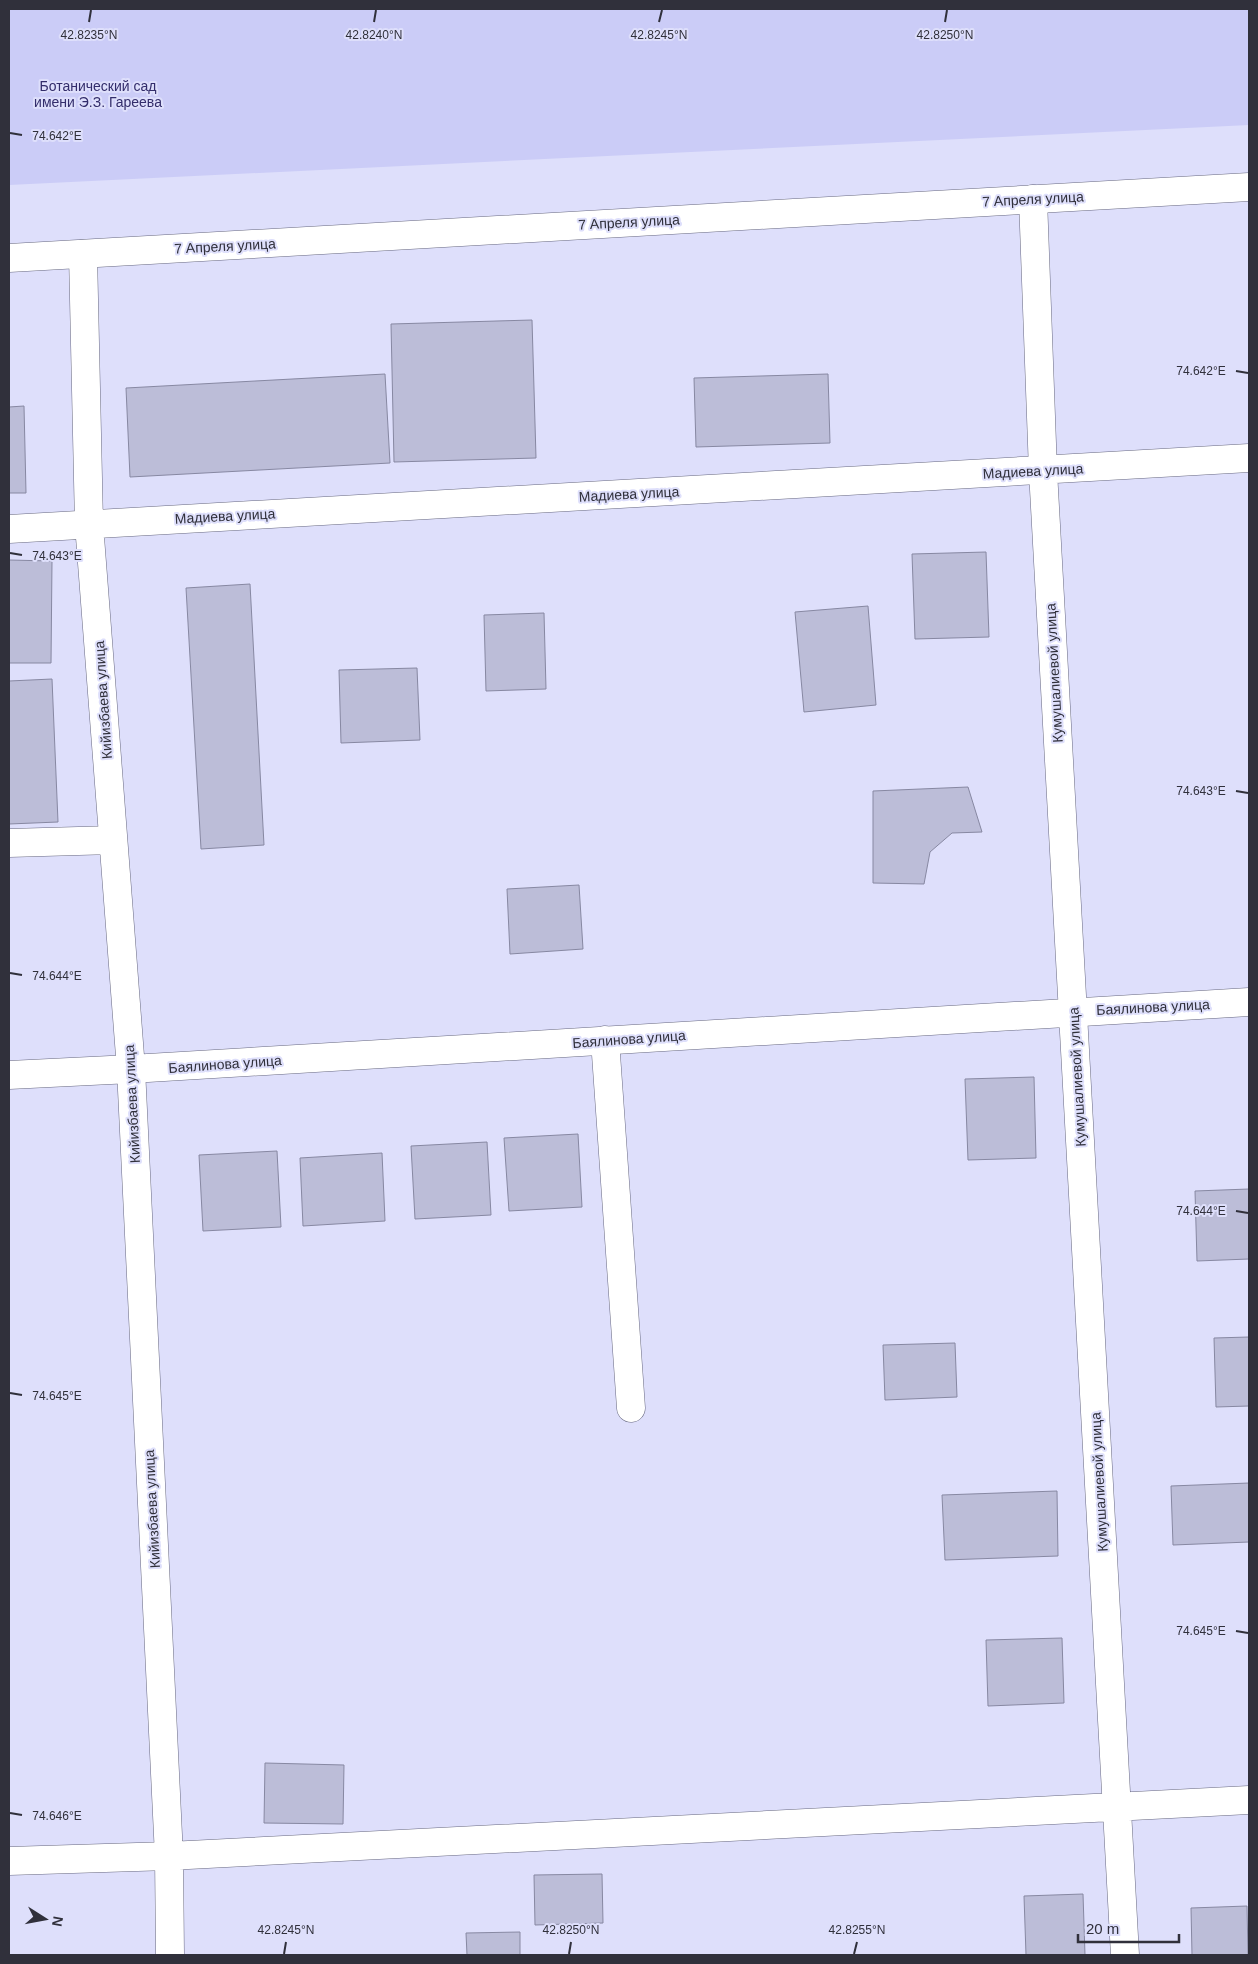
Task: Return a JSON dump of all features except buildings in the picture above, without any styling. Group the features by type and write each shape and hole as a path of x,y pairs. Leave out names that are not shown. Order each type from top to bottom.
{"street":[{"name":"7 Апреля улица","path":"9,258 1249,187"},
{"name":"Кумушалиевой улица","path":"1033,199 1043,471 1125,1955"},
{"name":"Кийизбаева улица","path":"83,254 89,524 131,1069 169,1856 170,1955"},
{"name":"Мадиева улица","path":"9,529 1249,458"},
{"path":"9,843 113,840"},
{"name":"Баялинова улица","path":"9,1074 131,1069 1073,1011 1249,1002"},
{"path":"605,1040 631,1408"},
{"path":"9,1860 169,1856 1249,1800"}],"green space":[{"name":"Ботанический сад имени Э.З. Гареева","path":"9,9 1249,9 1249,125 9,185"}]}
